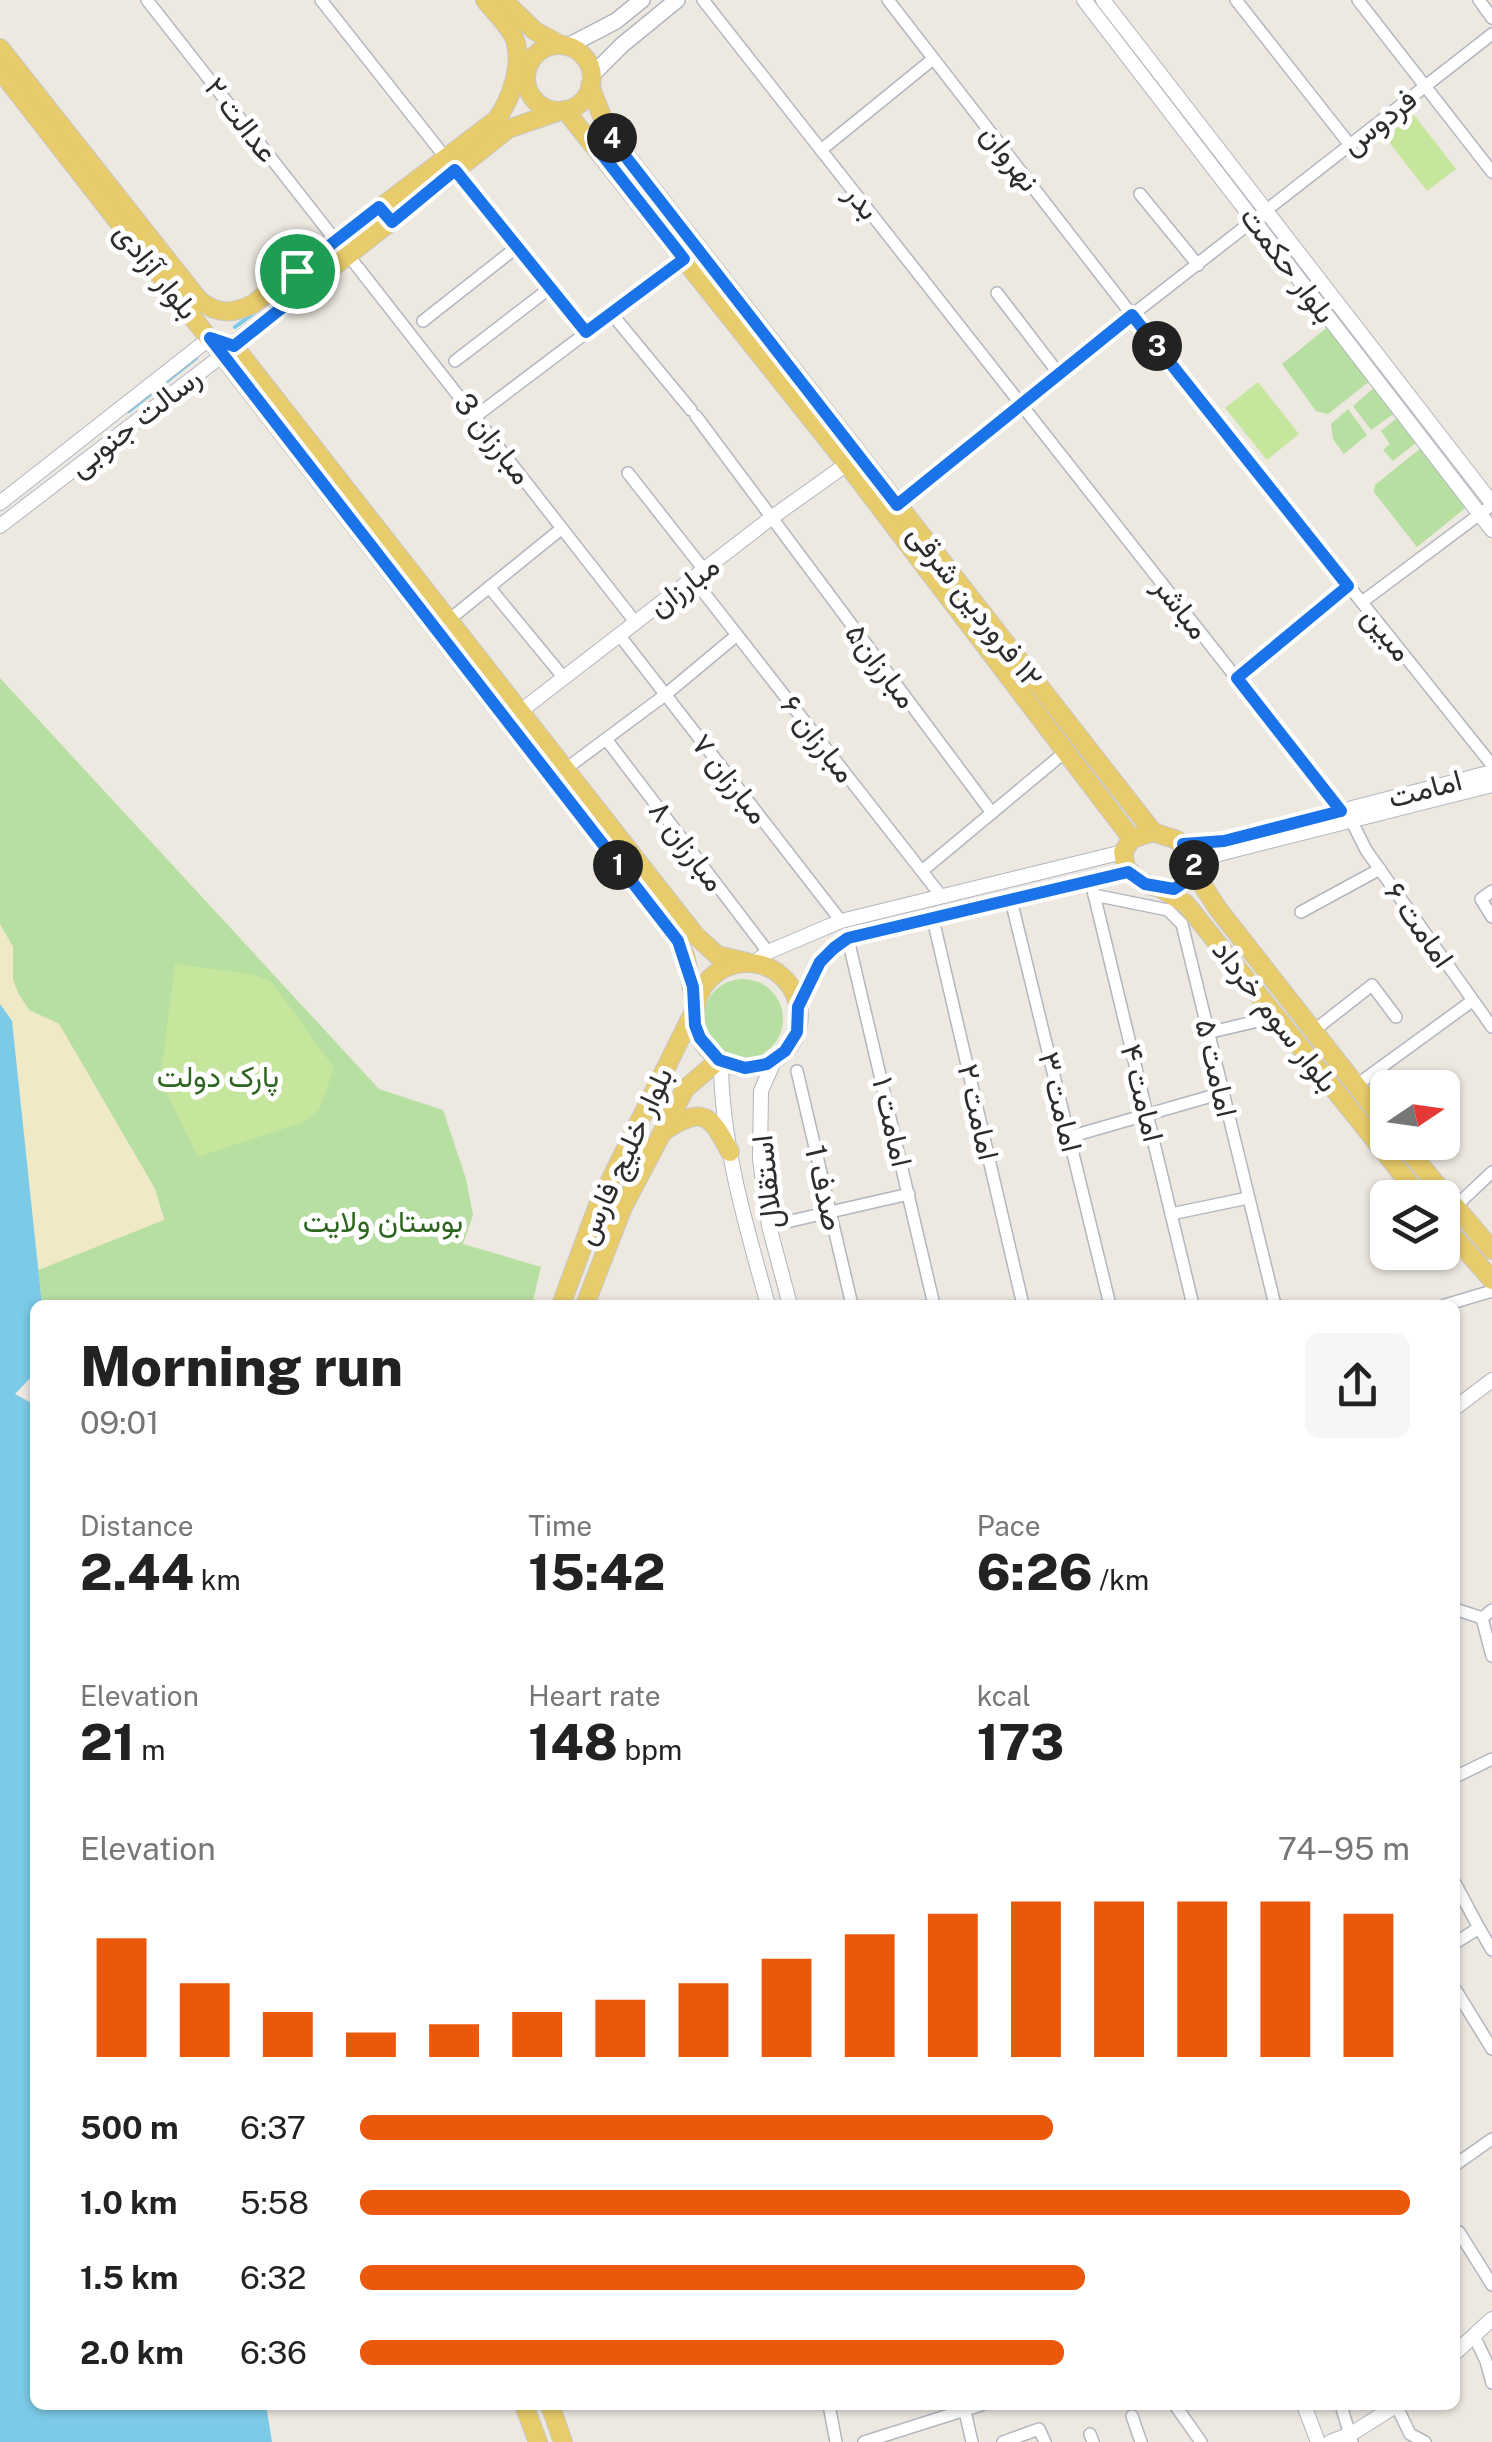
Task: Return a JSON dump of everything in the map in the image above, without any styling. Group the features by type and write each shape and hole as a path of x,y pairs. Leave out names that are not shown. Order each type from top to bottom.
{"main road":[{"path":"485,0 510,32 517,51 513,85 504,110 489,131"},
{"path":"504,0 534,31 584,58 591,81"},
{"path":"642,0 596,33 565,46 551,46 533,57 526,77 532,98 550,110 579,104 591,81 616,50 677,0"},
{"path":"596,33 593,47 598,54 616,50"},
{"name":"بلوار آزادی","path":"0,48 206,306 220,312 235,312 303,279"},
{"name":"بلوار آزادی","path":"0,70 210,338"},
{"name":"١٢ فروردین شرقی","path":"591,81 603,141 684,259 1066,752 1153,832"},
{"name":"رسالت جنوبی","path":"303,279 348,256 392,222 489,131 562,110"},
{"name":"١٢ فروردین شرقی","path":"562,110 603,141 897,505 1119,804 1128,846"},
{"name":"رسالت جنوبی","path":"229,350 303,279 336,241 379,207 450,164"},
{"path":"379,207 392,222"},
{"path":"210,338 229,350 450,618 696,936 718,955 756,959 788,983 798,1007 797,1032 776,1059 745,1068 720,1060 700,1038 684,954 675,936 376,555 229,350"},
{"path":"1153,832 1183,844 1194,858 1194,869 1192,877 1181,886 1160,888 1145,884 1128,872 1128,846 1153,832"},
{"name":"بلوار سوم خرداد","path":"1194,869 1218,909 1370,1105"},
{"name":"بلوار سوم خرداد","path":"1160,888 1186,904 1406,1180"},
{"path":"1205,927 1204,913 1218,909"},
{"path":"695,1006 702,986 714,973 756,959"},
{"name":"بلوار خلیج فارس","path":"563,1300 598,1205 695,1006"},
{"name":"بلوار خلیج فارس","path":"587,1300 617,1220 662,1132 686,1089 720,1060"},
{"path":"662,1132 691,1115 706,1117 730,1152"},
{"path":"1416,1160 1433,1180"},
{"path":"1460,1213 1492,1250"},
{"path":"1460,1243 1492,1280"},
{"path":"526,2410 538,2442"},
{"path":"552,2410 563,2442"}],"street":[{"name":"عدالت ۲","path":"147,0 336,241"},
{"path":"322,0 586,332"},
{"name":"بدر","path":"702,0 1022,404"},
{"name":"نهروان","path":"888,0 1132,315"},
{"name":"بلوار حکمت","path":"1084,0 1417,410 1488,508 1492,530"},
{"path":"1236,0 1350,145"},
{"path":"1358,0 1492,172"},
{"path":"1479,0 1492,18"},
{"name":"بلوار حکمت","path":"1106,1 1260,214"},
{"name":"فردوس","path":"897,505 1132,315 1492,34"},
{"path":"820,150 933,59"},
{"path":"1140,194 1198,264"},
{"path":"423,321 517,247"},
{"name":"مبارزان 3","path":"348,256 636,623"},
{"path":"476,416 684,259"},
{"path":"455,361 550,288"},
{"path":"998,292 1059,374"},
{"name":"مبارزان۵","path":"611,314 694,413 992,813"},
{"name":"مبین","path":"1132,315 1492,768"},
{"name":"رسالت جنوبی","path":"0,502 210,338"},
{"name":"رسالت جنوبی","path":"0,526 229,350"},
{"name":"مباشر","path":"1022,404 1346,816"},
{"name":"مبارزان","path":"522,710 846,464"},
{"name":"مبارزان ۶","path":"628,473 737,635 942,897"},
{"path":"1362,602 1488,508"},
{"path":"450,618 562,528"},
{"path":"1237,678 1348,586"},
{"path":"489,588 564,678"},
{"path":"567,768 737,635"},
{"name":"مبارزان ۷","path":"620,636 834,924"},
{"name":"مبارزان ۸","path":"606,740 756,959"},
{"path":"922,870 1066,752"},
{"name":"امامت","path":"1194,869 1219,854 1492,768"},
{"name":"امامت","path":"1183,844 1224,841 1492,785"},
{"name":"امامت ۶","path":"1346,816 1491,1025"},
{"path":"756,959 834,924 1128,846"},
{"path":"1301,912 1380,870"},
{"path":"798,1007 820,962 848,938 1011,900 1093,888 1128,872"},
{"name":"امامت ۵","path":"1093,888 1168,910 1182,924 1274,1300"},
{"name":"امامت ۴","path":"1093,888 1192,1300"},
{"path":"1486,895 1492,917"},
{"name":"امامت ۳","path":"1011,900 1109,1300"},
{"name":"امامت ۲","path":"932,918 1022,1300"},
{"path":"834,924 816,939 820,950 834,948"},
{"name":"امامت ۱","path":"848,938 933,1300"},
{"path":"1312,1032 1372,984 1396,1016"},
{"path":"1354,1087 1472,1001"},
{"path":"1207,1033 1275,1018"},
{"name":"استقلال","path":"776,1059 762,1091 760,1160 769,1226 789,1300"},
{"name":"استقلال","path":"720,1060 730,1152 767,1300"},
{"name":"صدف 1","path":"797,1071 851,1300"},
{"path":"1069,1137 1222,1093"},
{"path":"1460,1202 1492,1172"},
{"path":"769,1226 908,1194"},
{"path":"1171,1214 1248,1198"},
{"path":"1460,1300 1492,1291"},
{"path":"1460,1403 1492,1380"},
{"path":"1460,1610 1487,1614 1492,1656"},
{"path":"1460,1775 1492,1759"},
{"path":"1460,1892 1492,1950"},
{"path":"1460,1940 1479,1928"},
{"path":"1460,1997 1492,2049"},
{"path":"1460,2161 1492,2139"},
{"path":"1460,2234 1492,2285"},
{"path":"1460,2349 1492,2319"},
{"path":"1474,2336 1492,2383"},
{"path":"830,2410 836,2442"},
{"path":"864,2442 958,2410"},
{"path":"964,2410 972,2442"},
{"path":"1179,2410 1201,2442"},
{"path":"1306,2410 1318,2442"},
{"path":"1343,2410 1351,2438"},
{"path":"1330,2442 1351,2438 1389,2410"},
{"path":"1398,2410 1410,2434 1425,2442"},
{"path":"1132,2416 1141,2442"},
{"path":"1003,2442 1039,2429 1045,2442"}],"green space":[{"path":"1414,115 1456,169 1427,191 1385,137"},
{"path":"1329,326 1371,380 1328,414 1316,411 1282,364"},
{"path":"1258,382 1299,434 1267,460 1225,408"},
{"path":"1376,386 1395,413 1371,430 1353,406"},
{"path":"1348,409 1367,435 1344,454 1333,439 1331,424"},
{"path":"1398,417 1417,442 1393,461 1383,450 1390,444 1381,431"},
{"path":"1422,447 1469,505 1417,547 1374,492 1375,485"},
{"name":"پارک دولت","path":"0,678 379,1089 443,1110 466,1179 473,1215 463,1244 541,1267 533,1300 41,1300 38,1270 164,1219 155,1189 59,1024 29,1010 18,993 13,980 13,947 0,924"},
{"path":"175,964 251,974 271,981 334,1068 319,1110 304,1122 198,1157 160,1080"},
{"path":"743,979 758,982 771,991 780,1004 780,1034 771,1047 758,1056 743,1059 728,1056 715,1047 706,1034 703,1019 706,1004 715,991 728,982"}],"sand":[{"path":"0,925 13,947 13,980 18,993 29,1010 59,1024 155,1189 164,1220 38,1270 12,1021 0,1004"}],"water":[{"path":"0,1004 12,1021 41,1300 30,1300 30,1378 15,1394 30,1402 30,2410 267,2410 272,2442 0,2442"}],"waterway":[{"path":"235,327 254,313"},
{"path":"129,411 196,358"}],"route":[{"path":"604,132 897,505 1132,315 1348,586 1237,678 1341,811 1224,841 1183,844 1194,858 1195,867 1192,877 1174,889 1145,884 1128,872 848,938 820,962 798,1007 797,1032 785,1051 757,1067 732,1066 721,1061 708,1050 695,1025 693,987 678,941 210,338 234,346 309,286 297,271 379,207 392,222 455,170 586,332 684,259 597,148 594,137 604,132"}],"park label":[{"name":"بوستان ولایت","path":"383,1222"}]}
